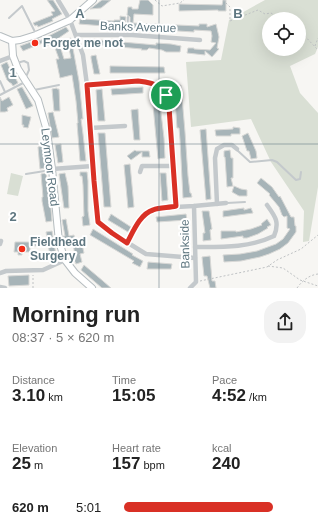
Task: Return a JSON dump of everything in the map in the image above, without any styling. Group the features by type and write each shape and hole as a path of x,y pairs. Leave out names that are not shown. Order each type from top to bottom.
{"street":[{"path":"58,0 70,20 82,55 87,85 98,222 112,233 146,254 195,258"},
{"path":"0,36 12,41 36,35 70,20 93,0"},
{"name":"Banks Avenue","path":"76,35 127,35 200,40"},
{"name":"Leymoor Road","path":"12,41 13,56 18,70 38,100 47,131 58,236 65,260 92,288"},
{"path":"0,61 13,56"},
{"path":"87,85 138,81 151,83 160,88 166,95 169,107 172,166 179,207"},
{"path":"90,128 125,126"},
{"path":"217,204 215,158 217,149 224,145 232,144 237,150"},
{"path":"140,172 141,164 172,166"},
{"path":"52,169 93,166"},
{"path":"127,243 138,223 152,210 226,203"},
{"path":"195,247 250,245 262,242 274,236 278,228 274,216 267,205"},
{"name":"Bankside","path":"194,206 196,282"},
{"path":"0,272 47,269 65,260"},
{"path":"190,288 196,282"},
{"path":"0,287 5,288"}],"lane":[{"path":"9,18 22,6 36,35"},
{"path":"127,35 128,17"},
{"path":"0,94 26,80 29,70 28,63 24,60 16,63"},
{"path":"0,81 4,92"},
{"path":"32,90 59,85"},
{"path":"237,150 250,162 272,160 277,162 296,180 300,179 301,172"},
{"path":"26,174 52,169"},
{"path":"226,203 245,202"}],"path":[{"path":"155,0 162,6 180,3 184,0"},
{"path":"223,0 230,7 230,21 258,10 262,12"},
{"path":"306,37 318,50"},
{"path":"315,47 318,38"},
{"path":"267,267 277,260 301,249 318,235"},
{"path":"196,282 267,267 283,268 303,281 318,286"},
{"path":"33,271 33,288"},
{"path":"297,288 303,281 318,274"}],"shaded area":[{"path":"265,0 318,0 318,47 315,54 290,66 300,93 318,113 318,187 309,241 303,242 304,211 271,162 251,119 191,127 186,62 221,60 229,20"},
{"path":"11,173 23,176 18,196 7,194"}],"building":[{"path":"47,0 53,0 62,14 52,19 53,21 38,27 37,25 35,26 33,23 53,15 51,12 55,11"},
{"path":"102,0 111,0 101,8 90,9"},
{"path":"140,0 148,0 153,5 153,15 134,14 133,23 199,26 199,24 207,24 207,27 216,24 219,37 217,48 219,49 212,57 205,51 205,55 187,53 188,48 210,50 216,43 211,42 211,31 194,30 194,32 130,28 130,17 127,15 128,7 138,9"},
{"path":"223,0 226,0 226,11 179,11 179,4 222,5"},
{"path":"120,16 126,17 125,26 118,25 117,27 79,24 80,19 114,21 120,20"},
{"path":"66,27 69,31 47,46 45,42 23,51 20,46 39,39 39,41"},
{"path":"71,38 79,81 83,119 81,119 86,161 80,161 76,101 72,75 60,78 56,59 59,59 55,48 60,46 64,59 71,58 67,39"},
{"path":"87,39 156,45 156,43 171,44 181,46 180,52 166,52 149,48 147,50 141,50 142,49 87,44"},
{"path":"96,55 100,74 94,74 91,56"},
{"path":"7,62 12,73 14,72 18,83 13,86 7,80 1,65"},
{"path":"110,66 164,67 165,73 110,73"},
{"path":"174,85 181,85 188,176 190,193 192,197 183,198 180,140 179,128 177,128"},
{"path":"22,87 33,106 26,109 17,89"},
{"path":"143,87 143,93 112,95 111,89"},
{"path":"52,89 59,89 60,111 54,111"},
{"path":"102,89 105,121 98,121 96,90"},
{"path":"0,97 2,101 9,97 13,105 7,108 8,111 0,112"},
{"path":"160,104 165,158 158,159 153,105"},
{"path":"138,109 140,140 134,140 131,110"},
{"path":"53,112 59,137 52,138 48,113"},
{"path":"22,115 31,117 28,128 23,127 24,125 22,125"},
{"path":"233,127 240,128 240,134 231,134 231,136 216,136 215,130 233,129"},
{"path":"206,129 211,199 206,200 200,130"},
{"path":"98,133 105,133 111,207 104,207"},
{"path":"248,133 256,151 257,158 251,159 249,151 247,151 242,136"},
{"path":"61,144 63,162 58,163 55,145"},
{"path":"43,146 46,168 40,169 38,147"},
{"path":"135,150 149,151 150,157 142,157 142,152 131,160 127,156"},
{"path":"230,150 231,158 233,158 233,178 231,178 233,186 227,187 224,151"},
{"path":"130,164 134,207 128,208 124,165"},
{"path":"80,172 87,172 88,181 88,211 90,225 83,226 83,185"},
{"path":"46,173 49,186 52,221 46,222 42,201 41,174"},
{"path":"65,173 68,186 69,208 64,208 59,174"},
{"path":"160,173 166,173 168,200 162,201"},
{"path":"261,178 272,187 279,197 280,196 291,217 294,217 296,232 288,243 269,254 241,261 224,262 223,255 257,251 276,244 283,239 290,229 287,228 287,216 284,217 282,215 279,207 269,195 270,194 257,183"},
{"path":"234,186 247,190 247,196 239,196 232,192"},
{"path":"244,208 244,210 251,208 253,213 223,217 223,211"},
{"path":"202,211 209,211 212,229 210,230 211,240 203,241 203,233 205,233"},
{"path":"111,214 131,227 128,232 108,220"},
{"path":"186,214 187,220 157,222 156,217"},
{"path":"66,219 69,236 74,235 75,243 77,242 78,245 82,244 84,253 80,254 82,262 76,264 73,256 75,256 73,243 64,243 63,236 65,236 62,220"},
{"path":"267,219 271,225 258,234 247,238 243,238 243,236 221,239 221,231 236,232 251,229 262,225 261,224"},
{"path":"93,229 143,261 140,267 132,263 134,261 90,235"},
{"path":"52,231 56,255 50,256 46,232"},
{"name":"Fieldhead Surgery","path":"15,242 37,242 37,246 30,246 30,252 22,252 22,255 18,255 18,252 14,252"},
{"path":"210,256 212,281 215,281 216,288 210,288 207,276 204,276 202,257"},
{"path":"148,262 172,264 171,269 147,269"},
{"path":"84,265 111,288 102,288 81,270"},
{"path":"29,275 29,285 9,286 8,276"}],"place":[{"name":"Forget me not","path":"35,43"},
{"name":"Fieldhead Surgery","path":"22,249"}],"route":[{"path":"138,81 151,83 160,88 166,95 169,107 176,206 152,210 145,215 138,223 127,243 98,222 87,85 138,81"}]}
